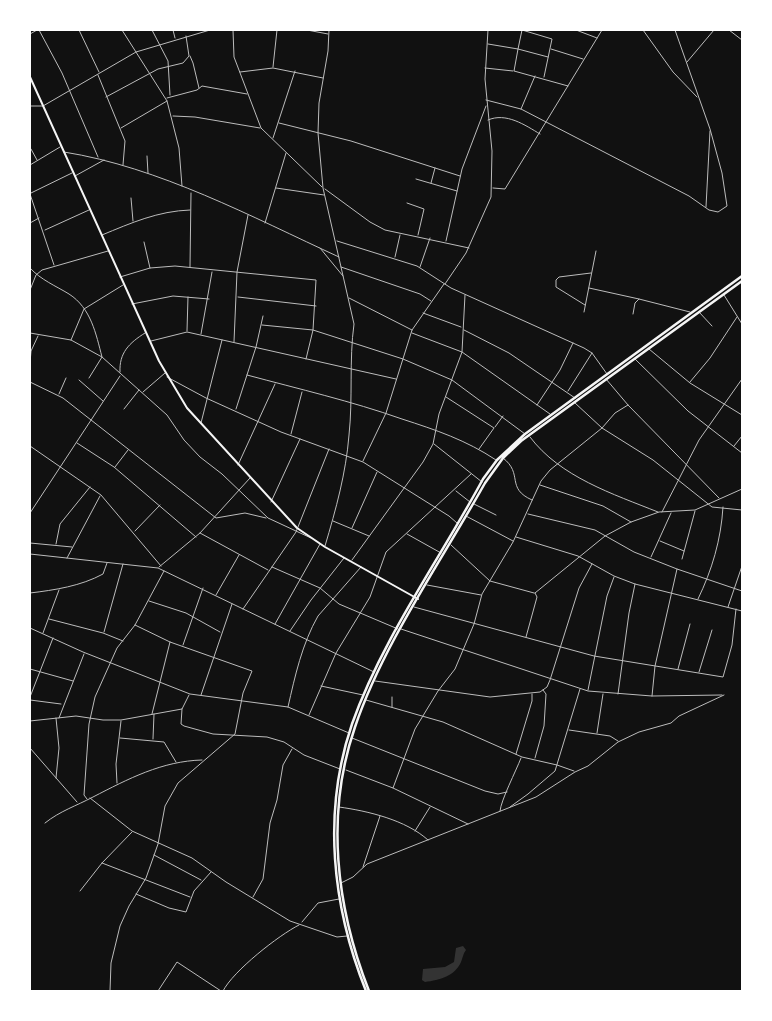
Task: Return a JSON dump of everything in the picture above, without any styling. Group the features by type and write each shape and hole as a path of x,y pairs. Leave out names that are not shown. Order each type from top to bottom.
{"highway":[{"path":"585,393 648,349 742,276"},
{"path":"400,629 466,516 482,482 497,460 525,434 551,415 577,399 607,375 742,281"},
{"path":"367,991 348,936 339,899 334,823 342,769 364,695 458,524 503,458 577,399"},
{"path":"351,735 376,672"},
{"path":"342,769 338,807 338,883 347,923 367,991"}],"main road":[{"path":"30,77 166,377 200,423 297,528 311,539 417,598"}],"street":[{"path":"30,34 38,30 70,90 98,158"},
{"path":"79,30 100,73"},
{"path":"122,30 167,100 179,148 182,186"},
{"path":"152,30 160,43 168,66 170,97"},
{"path":"173,30 176,39"},
{"path":"192,30 193,34"},
{"path":"30,106 43,106 136,52 160,43 210,30"},
{"path":"233,30 233,50 261,128 323,188 377,227 400,234 430,238 469,248"},
{"path":"273,68 277,30"},
{"path":"307,30 328,34"},
{"path":"325,547 341,493 346,455 352,401 352,341 354,324 337,241 323,188 318,133 319,103 329,30"},
{"path":"363,462 386,413 412,331 469,248 491,197 485,68 488,30"},
{"path":"514,71 522,30 551,38 551,49 544,77"},
{"path":"576,30 597,38"},
{"path":"492,187 505,189 547,124 583,59 602,30"},
{"path":"643,30 673,72 698,98"},
{"path":"486,100 521,109 689,196 706,208 718,212 727,206 722,173 710,129 675,30"},
{"path":"686,63 714,30"},
{"path":"730,30 742,40"},
{"path":"186,36 189,56 194,63 199,88"},
{"path":"487,44 549,57"},
{"path":"551,49 583,59"},
{"path":"106,97 168,66 183,63 189,56"},
{"path":"240,72 273,68 323,78"},
{"path":"485,68 535,75 569,86"},
{"path":"272,138 279,123 295,71"},
{"path":"98,75 125,141 123,166"},
{"path":"521,109 535,75"},
{"path":"120,129 170,97 204,86 248,94"},
{"path":"445,242 460,176 486,105"},
{"path":"172,116 217,120 261,128"},
{"path":"488,120 498,116 507,118 540,134"},
{"path":"279,123 460,176"},
{"path":"706,208 710,129"},
{"path":"30,165 61,146"},
{"path":"31,149 38,161"},
{"path":"63,152 98,158 182,186 340,257"},
{"path":"265,223 286,152"},
{"path":"148,156 148,174"},
{"path":"54,265 40,218 30,194 104,160"},
{"path":"431,183 435,168"},
{"path":"416,179 457,191"},
{"path":"275,188 325,195"},
{"path":"190,268 190,210 192,192"},
{"path":"130,198 133,222"},
{"path":"407,203 424,209 417,236"},
{"path":"44,231 90,209"},
{"path":"101,235 133,222 172,211 190,210"},
{"path":"234,342 237,272 248,215"},
{"path":"30,224 40,218"},
{"path":"394,258 400,234"},
{"path":"419,267 430,238"},
{"path":"337,241 419,267 465,294 574,343 592,353 607,375"},
{"path":"144,242 150,268"},
{"path":"319,247 343,277"},
{"path":"30,290 36,274 54,265 108,251"},
{"path":"584,312 596,251"},
{"path":"341,267 420,294 431,301"},
{"path":"30,268 36,274 71,295 91,319 102,357 89,378"},
{"path":"120,277 150,268 190,268 316,280 316,306 313,330 306,359"},
{"path":"201,335 213,270"},
{"path":"585,305 556,287 556,280 591,273"},
{"path":"71,340 84,309 123,285"},
{"path":"588,288 685,309 693,315"},
{"path":"351,562 405,488 433,444 446,397 462,352 465,294"},
{"path":"724,294 742,324"},
{"path":"132,304 173,296 209,299"},
{"path":"187,332 188,297"},
{"path":"237,297 316,306"},
{"path":"349,298 412,331 462,352 551,415"},
{"path":"633,314 636,302 639,299"},
{"path":"699,312 712,326"},
{"path":"423,313 462,328 508,353 577,399"},
{"path":"236,410 256,348 263,316"},
{"path":"690,383 710,358 737,317"},
{"path":"262,324 313,330 403,359 452,380 525,434"},
{"path":"30,513 92,420 120,373 119,362 122,352 146,332"},
{"path":"150,341 187,332 396,380"},
{"path":"30,333 71,340 102,357 167,414 184,440 200,457 222,474 268,518"},
{"path":"30,363 31,351 38,335"},
{"path":"200,423 222,340"},
{"path":"537,405 574,343"},
{"path":"648,349 690,383 742,415"},
{"path":"567,391 592,353"},
{"path":"635,358 688,411 742,453"},
{"path":"143,392 165,373"},
{"path":"247,375 352,401 436,429 480,449 497,460"},
{"path":"166,377 206,398 281,432 291,434 363,462 458,524"},
{"path":"58,395 66,378"},
{"path":"606,379 628,405 719,499"},
{"path":"660,512 679,482 699,440 742,379"},
{"path":"79,380 103,402"},
{"path":"30,382 58,395 216,518 245,513 268,518 311,539"},
{"path":"238,465 276,383"},
{"path":"124,409 140,389"},
{"path":"291,434 303,390"},
{"path":"446,397 494,428"},
{"path":"575,402 602,428 652,460 712,507 742,510"},
{"path":"393,788 415,729 438,691 455,669 474,624 481,596 513,542 539,484 558,463 602,428 615,413 628,405"},
{"path":"480,449 503,416"},
{"path":"529,436 537,446 558,463 602,490 660,512"},
{"path":"733,447 742,436"},
{"path":"271,502 300,438"},
{"path":"77,443 114,467 196,537"},
{"path":"433,444 482,482"},
{"path":"30,446 101,495 161,566"},
{"path":"114,467 128,449"},
{"path":"243,609 296,532 330,449"},
{"path":"503,458 511,464 515,471 518,491 521,495 532,500"},
{"path":"352,528 377,472"},
{"path":"309,715 336,653 370,597 386,552 455,491 471,474"},
{"path":"158,568 216,518 250,478"},
{"path":"539,484 604,506 631,522"},
{"path":"56,544 60,524 90,487"},
{"path":"535,593 578,556 605,536 631,522 660,512 695,510 742,489"},
{"path":"455,491 472,503 496,515"},
{"path":"67,558 101,495"},
{"path":"134,532 160,505"},
{"path":"698,600 708,580 720,537 723,507"},
{"path":"682,559 695,510"},
{"path":"651,558 671,512"},
{"path":"527,514 584,526 677,569 742,591"},
{"path":"466,516 513,542"},
{"path":"333,520 369,536"},
{"path":"200,533 269,570"},
{"path":"407,534 417,542 441,553"},
{"path":"516,536 578,556 614,576 635,584 742,610"},
{"path":"660,541 685,551"},
{"path":"30,543 72,547"},
{"path":"275,624 320,544"},
{"path":"450,544 490,581 535,593"},
{"path":"30,554 164,570 376,672"},
{"path":"216,595 240,554"},
{"path":"290,631 344,558"},
{"path":"30,593 60,589 92,580 104,574 107,562"},
{"path":"104,633 123,564"},
{"path":"373,681 490,698 543,690 550,680 562,646 579,588 592,564"},
{"path":"728,607 742,566"},
{"path":"272,567 320,588 332,600 359,613 400,629 580,689 618,695 724,695 679,716 671,723 639,732 618,742 588,766 575,772 545,792 507,809 367,864 353,877 338,883"},
{"path":"288,707 296,671 318,616 362,567"},
{"path":"652,696 655,666 677,569"},
{"path":"164,570 135,625 118,648 95,696 90,718 84,795 132,831 192,858 252,899 290,921 337,937 348,936"},
{"path":"588,691 606,596 614,576"},
{"path":"618,695 628,613 635,584"},
{"path":"426,585 481,596"},
{"path":"182,646 203,588"},
{"path":"43,633 60,589"},
{"path":"526,638 537,597 535,593"},
{"path":"147,600 186,613 221,632"},
{"path":"201,696 232,604"},
{"path":"414,607 594,656 723,677 732,645 736,610"},
{"path":"49,619 104,633 124,642"},
{"path":"678,669 690,624"},
{"path":"110,991 112,958 120,926 146,878 158,844 165,806 178,783 235,734 242,702 252,672 170,642 135,625"},
{"path":"30,628 84,653 190,694 288,707 404,758 486,791 498,794 507,792"},
{"path":"698,673 712,630"},
{"path":"53,638 30,698 63,704"},
{"path":"152,740 153,714 170,642"},
{"path":"59,718 84,653"},
{"path":"30,669 73,681"},
{"path":"321,686 364,695"},
{"path":"507,809 548,778 558,765 580,689"},
{"path":"535,758 545,718 546,694 543,690"},
{"path":"516,754 532,701 532,693"},
{"path":"190,694 182,709 181,724 184,726 213,734 267,737 284,742 304,755 393,788 468,824"},
{"path":"597,734 603,694"},
{"path":"392,697 392,708"},
{"path":"365,700 423,715 522,757 535,758 575,772"},
{"path":"30,721 76,716 121,720 182,709"},
{"path":"56,718 60,748 56,779"},
{"path":"118,784 116,764 121,720"},
{"path":"569,730 616,738 618,742"},
{"path":"120,738 164,742 176,762"},
{"path":"30,748 77,803"},
{"path":"252,899 263,879 270,823 277,800 283,765 293,748"},
{"path":"500,811 502,801 522,757"},
{"path":"45,823 77,803 164,764 203,760"},
{"path":"414,831 431,806"},
{"path":"338,807 380,815 414,831 428,840"},
{"path":"362,869 380,815"},
{"path":"80,891 102,863 132,831"},
{"path":"154,855 202,880"},
{"path":"102,863 146,878 191,897"},
{"path":"136,894 184,912 188,909 191,897 202,880 212,871"},
{"path":"158,991 177,962 222,991 233,978 274,940 301,924 318,903 339,899"}],"shaded area":[{"path":"463,946 466,950 455,971 436,980 425,982 422,980 423,969 445,967 454,962 456,948"}]}
